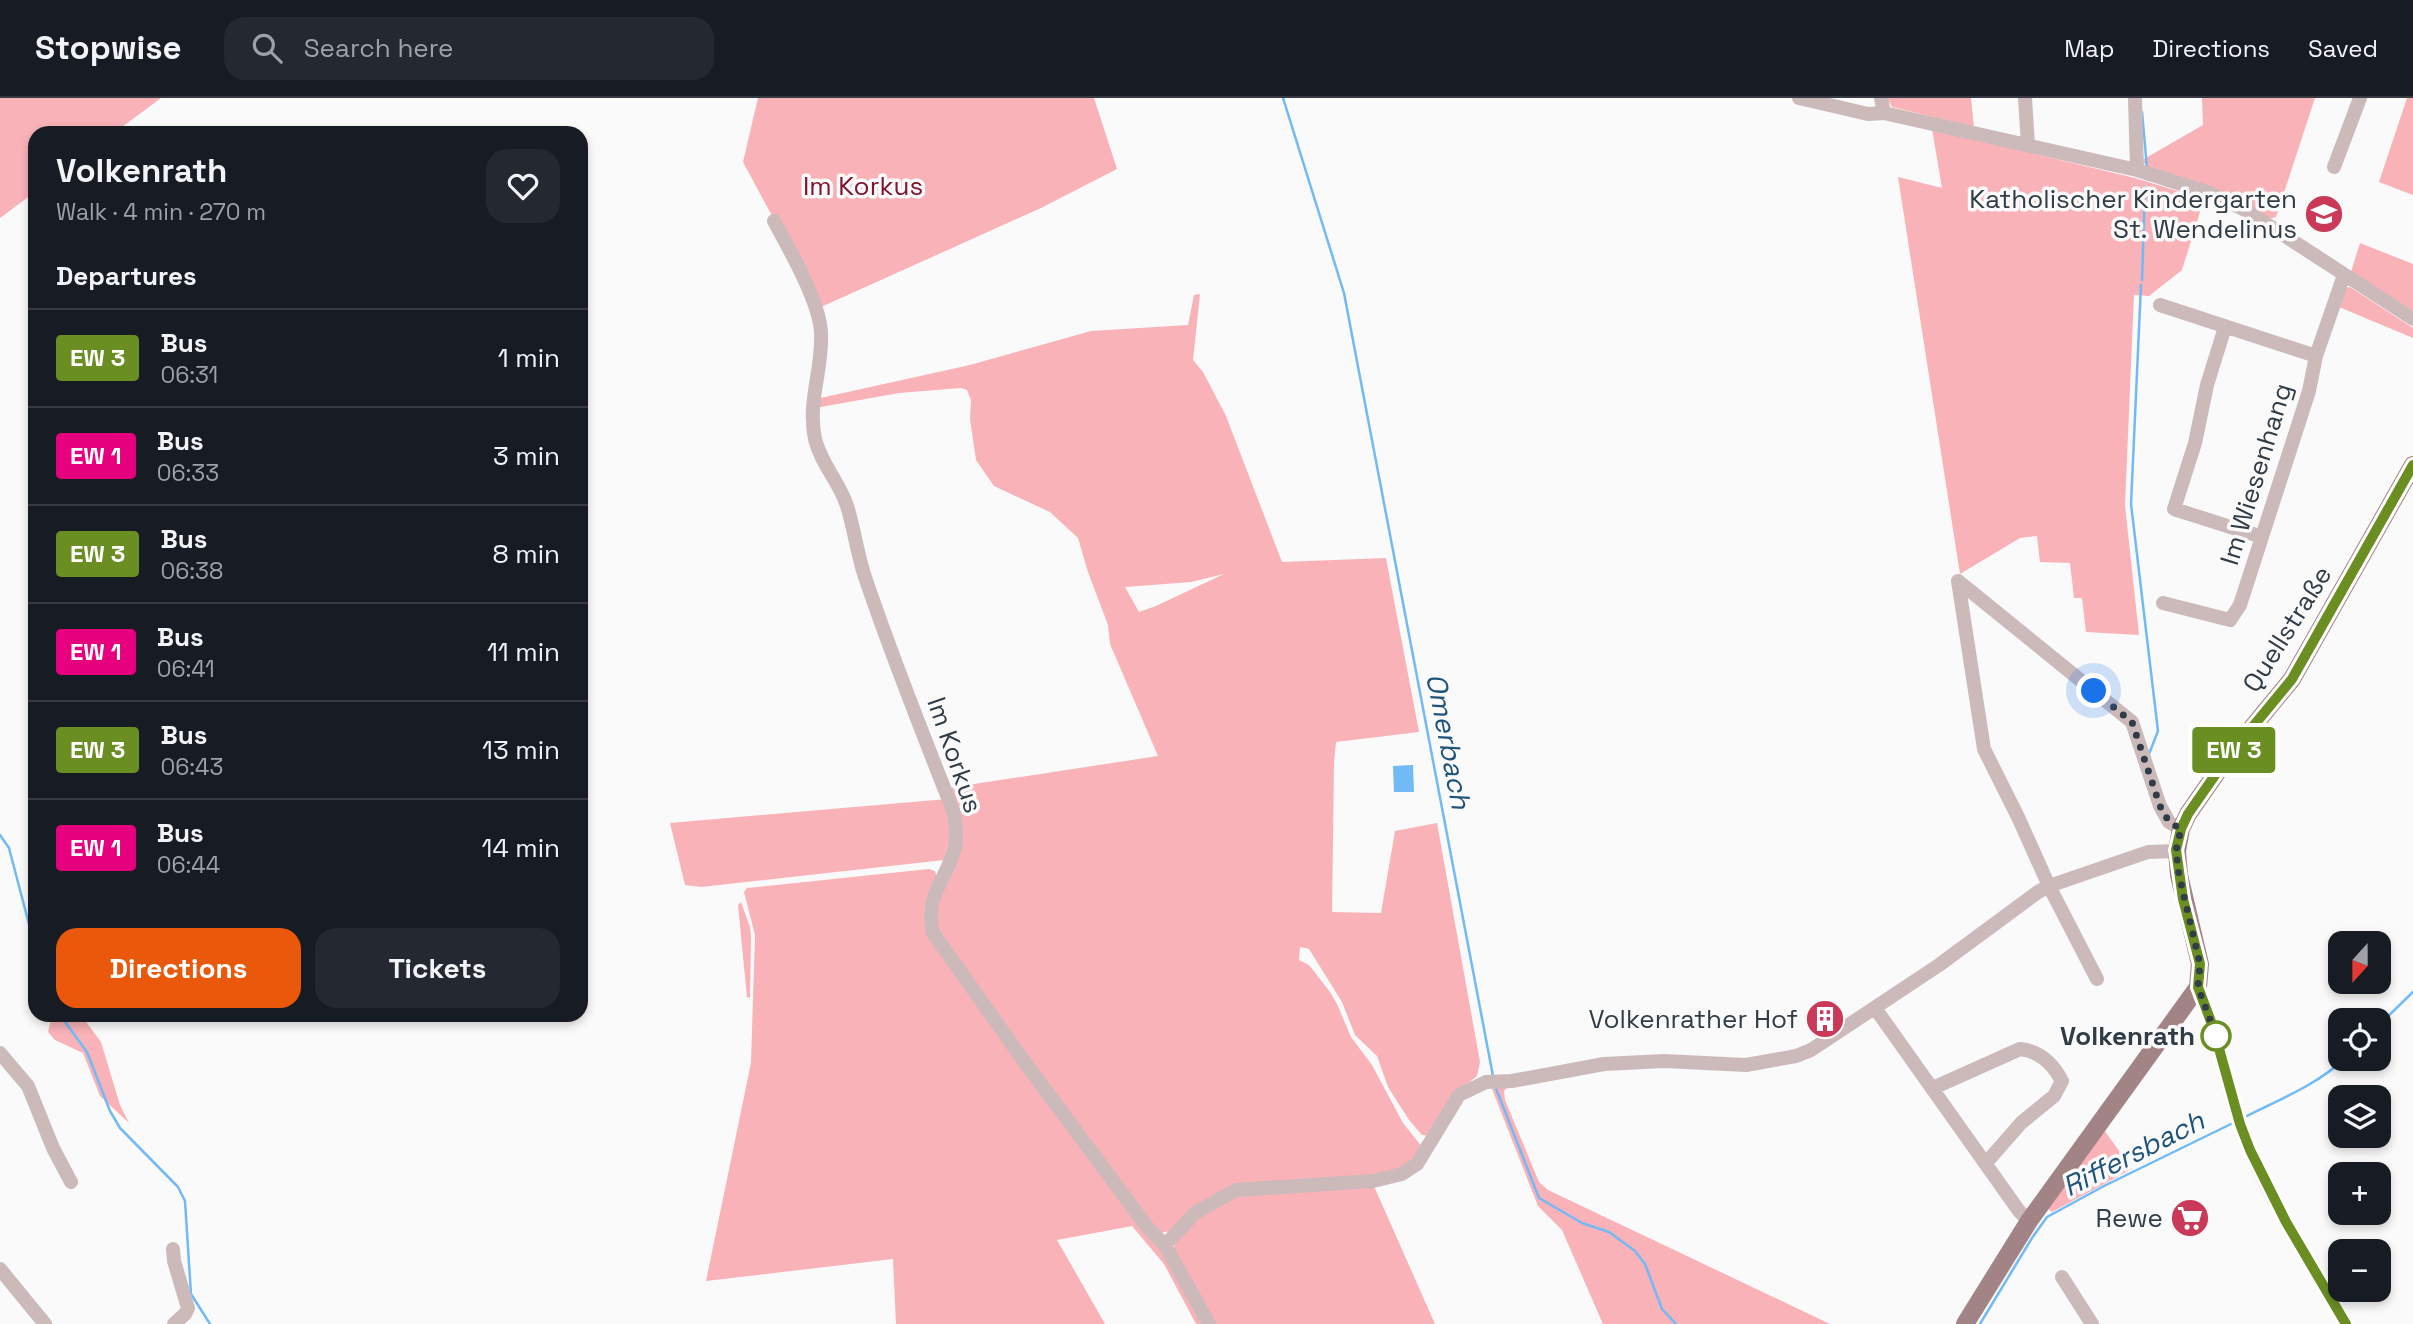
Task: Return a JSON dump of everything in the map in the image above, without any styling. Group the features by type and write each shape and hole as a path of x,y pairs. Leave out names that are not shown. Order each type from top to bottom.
{"main road":[{"name":"Quellstraße","path":"2176,850 2188,814 2227,758 2292,679 2413,465"},
{"path":"1965,1324 2029,1221 2198,987 2200,964 2183,899 2176,850"}],"street":[{"path":"1799,98 1868,114 1884,113 2028,145 2137,170 2210,192 2245,210 2413,319"},
{"path":"1881,98 1884,113"},
{"path":"2025,98 2028,145"},
{"path":"2135,98 2137,170"},
{"path":"2334,167 2360,98"},
{"name":"Im Korkus","path":"774,221 819,318 821,346 812,401 816,440 828,471 847,505 864,572 892,653 954,813 957,829 955,846 931,906 929,919 933,933 1034,1075 1149,1228 1165,1245 1209,1324"},
{"name":"Im Wiesenhang","path":"2163,603 2230,620 2240,605 2309,391 2316,356 2344,275"},
{"path":"2160,305 2316,356"},
{"path":"2225,327 2207,385 2195,443 2174,509 2262,537"},
{"path":"2097,979 1984,750 1958,581 2132,722 2160,806 2169,822 2181,829"},
{"path":"1165,1245 1195,1213 1236,1190 1373,1181 1402,1174 1417,1164 1459,1096 1495,1081 1512,1081 1604,1065 1664,1061 1746,1065 1796,1056 1811,1050 1939,965 2049,886 2148,852 2176,850"},
{"path":"2198,987 2213,1027 2250,1150 2286,1222 2346,1324"},
{"path":"1875,1008 2019,1211 2029,1221"},
{"path":"1933,1088 2020,1049 2031,1050 2056,1070 2062,1081 2054,1096 2021,1124 1986,1163"},
{"path":"0,1053 28,1086 53,1148 71,1182"},
{"path":"173,1249 188,1308 186,1314 174,1324"},
{"path":"0,1269 45,1324"},
{"path":"2062,1277 2092,1324"}],"green space":[{"path":"0,98 161,98 123,126 28,126 28,197 0,218"},
{"name":"Im Korkus","path":"758,98 1094,98 1117,169 1041,208 821,307 743,162"},
{"path":"1887,98 1971,98 1974,127 1892,107"},
{"path":"2202,98 2315,98 2276,217 2269,219 2149,168 2143,162 2203,125"},
{"path":"2407,98 2413,98 2413,195 2379,182"},
{"path":"1932,129 2135,178 2204,199 2182,270 2149,296 2134,295 2125,505 2139,635 2086,632 2082,598 2074,598 2070,563 2040,562 2037,536 2020,538 1960,574 1898,177 1942,188"},
{"path":"2360,243 2413,264 2413,311 2351,272"},
{"path":"2350,287 2413,328 2413,338 2339,307 2345,288"},
{"path":"1200,294 1193,360 1203,372 1226,416 1282,562 1386,558 1419,732 1336,742 1332,912 1381,913 1395,831 1437,823 1480,1062 1477,1076 1456,1093 1430,1136 1422,1135 1388,1087 1377,1056 1355,1035 1342,1002 1309,949 1300,947 1299,960 1309,965 1330,992 1351,1037 1372,1065 1403,1123 1423,1148 1401,1171 1372,1177 1260,1184 1171,1231 1159,1233 947,947 933,918 958,847 948,788 1158,756 1110,644 1108,625 1078,538 1050,512 994,486 976,460 970,419 971,400 967,390 961,388 899,393 815,408 816,399 970,365 1091,331 1188,325 1194,295","holes":["1224,574 1139,612 1125,587 1191,582"]},
{"path":"947,799 953,829 944,860 701,887 685,885 670,823"},
{"path":"929,869 935,871 937,878 925,906 924,918 928,935 1161,1248 1203,1324 1196,1324 1164,1264 1132,1226 1057,1240 1105,1324 896,1324 893,1259 706,1281 751,1063 755,935 744,892 747,888"},
{"path":"741,902 751,936 750,998 747,997 738,905"},
{"path":"50,1022 86,1022 101,1042 120,1105 129,1123 100,1096 83,1053 55,1040 48,1032"},
{"path":"1511,1084 1504,1091 1505,1100 1539,1182 1548,1190 1830,1324 1603,1324 1562,1230 1538,1206 1492,1089 1494,1085"},
{"path":"2104,1130 2132,1169 2052,1212 2048,1209"},
{"path":"1373,1184 1435,1324 1212,1324 1176,1258 1174,1246 1196,1215 1233,1195"}],"water":[{"path":"1413,765 1414,792 1394,792 1393,766"}],"waterway":[{"name":"Omerbach","path":"1283,98 1344,293 1493,1076"},
{"path":"2142,112 2147,168"},
{"path":"2142,280 2145,187"},
{"path":"2141,285 2131,504 2158,731 2149,754"},
{"path":"0,835 9,848 28,920"},
{"name":"Riffersbach","path":"2391,1013 2413,992"},
{"path":"65,1022 87,1052 110,1111 120,1128 178,1187 185,1201 191,1294 210,1324"},
{"name":"Riffersbach","path":"2245,1117 2310,1084 2329,1071"},
{"name":"Omerbach","path":"1495,1086 1539,1198 1582,1223 1609,1232 1635,1251 1645,1264 1662,1309 1676,1324"},
{"name":"Riffersbach","path":"1980,1324 2047,1217 2233,1123"}],"bus line":[{"path":"2346,1324 2286,1222 2240,1124 2206,1004 2198,987 2200,964 2183,899 2176,850 2188,814 2227,758 2292,679 2413,465"}],"place":[{"name":"Katholischer Kindergarten St. Wendelinus","path":"2324,214"},
{"name":"Volkenrather Hof","path":"1825,1019"},
{"name":"Volkenrath","path":"2216,1036"},
{"name":"Rewe","path":"2190,1218"}],"route":[{"path":"2094,691 2136,728 2160,806 2169,822 2181,829 2176,850 2183,899 2200,964 2198,987 2216,1036"}]}
